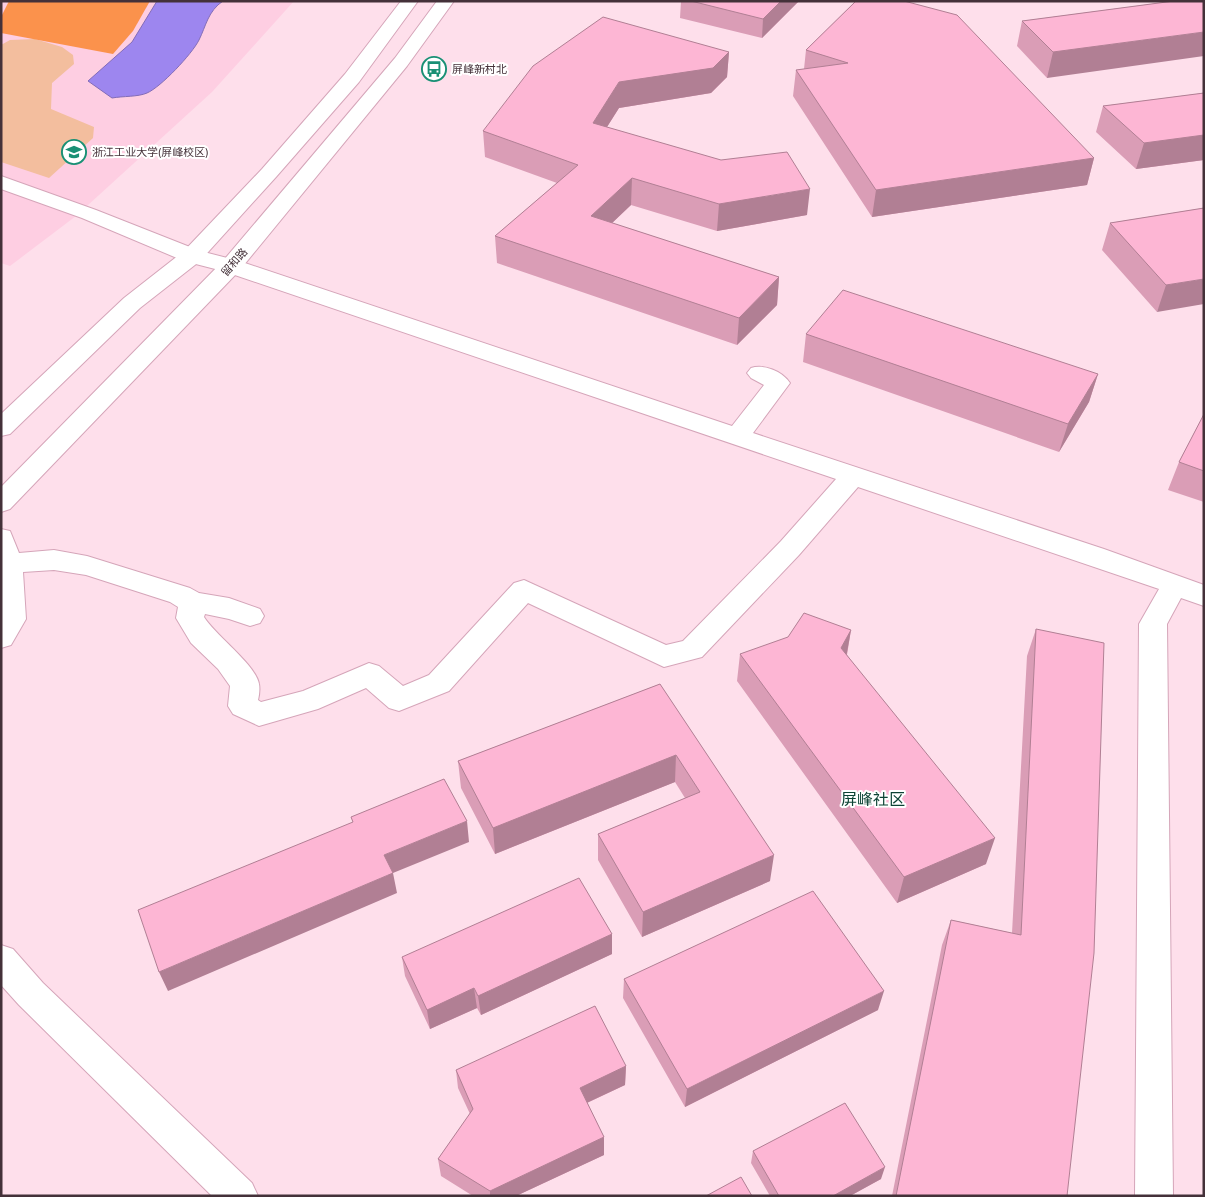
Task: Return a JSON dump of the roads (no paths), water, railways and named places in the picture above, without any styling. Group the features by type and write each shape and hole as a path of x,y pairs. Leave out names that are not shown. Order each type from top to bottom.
{"street":[{"path":"1,428 132,303 192,256 269,173 345,85 410,1"},
{"name":"留和路","path":"1,503 186,315 231,266 401,62 446,1"},
{"path":"1,182 89,214 192,256 231,266 738,436 1175,584 1204,596"},
{"path":"738,436 778,383 759,372"},
{"path":"192,603 190,618 202,636 228,661 245,684 243,706 259,714 288,704 308,701 369,674 399,700 439,683 524,590 664,656 692,649 790,548 853,476"},
{"path":"1,538 9,564 12,620 1,638"},
{"path":"9,564 54,560 87,566 180,595 192,603 216,605 240,611 250,616"},
{"path":"1154,1196 1153,624 1175,584"},
{"path":"1,960 31,994 239,1196"}],"place":[{"name":"屏峰新村北","path":"434,69"},
{"name":"浙江工业大学(屏峰校区)","path":"74,152"}],"district":[{"name":"屏峰社区","path":"873,799"}]}
